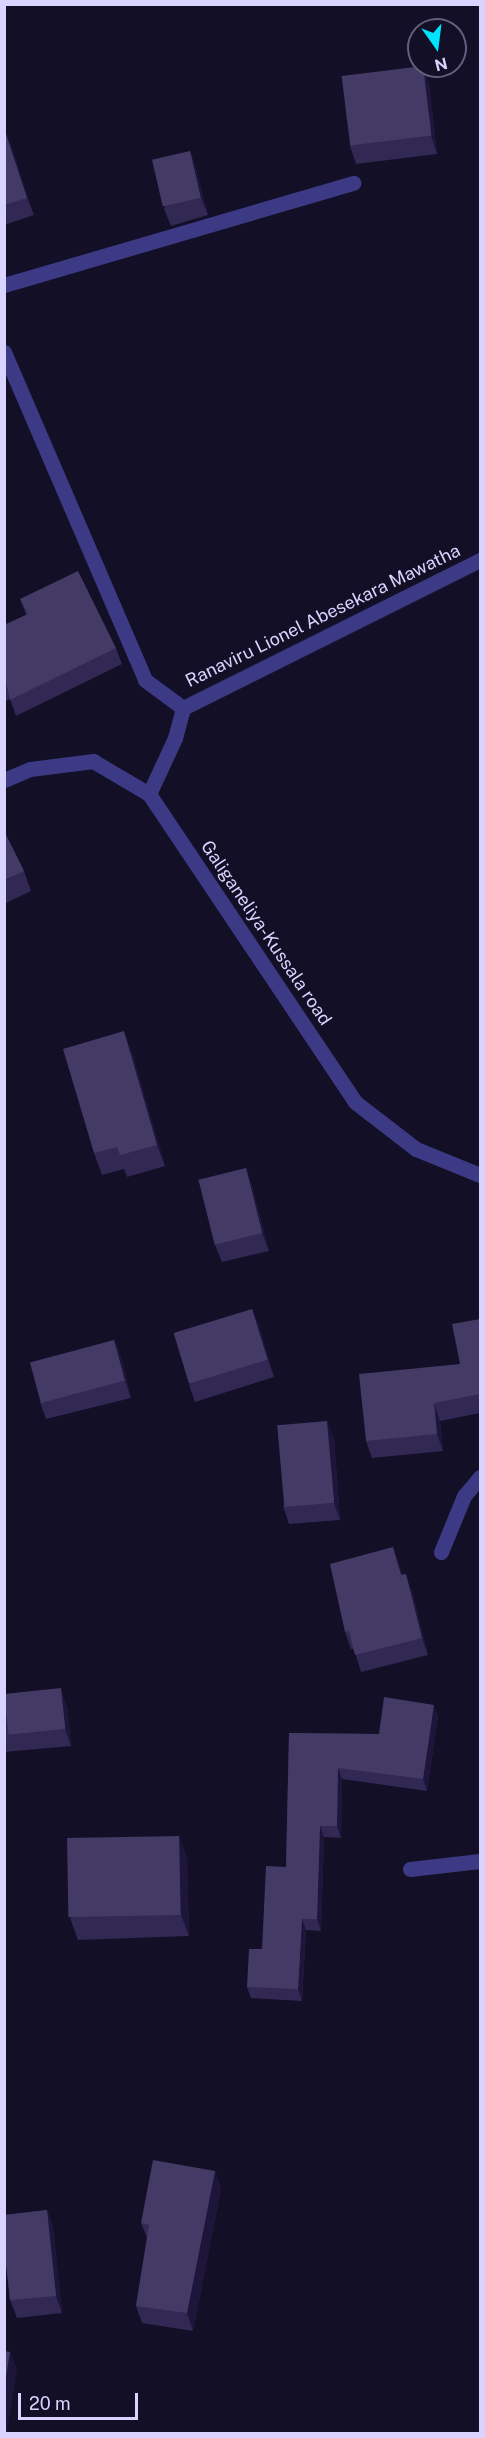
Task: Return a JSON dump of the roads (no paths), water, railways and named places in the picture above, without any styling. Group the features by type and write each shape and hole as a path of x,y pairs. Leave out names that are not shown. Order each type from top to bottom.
{"street":[{"path":"4,285 353,183"},
{"path":"4,352 145,680 183,708 175,738 149,794"},
{"name":"Ranaviru Lionel Abesekara Mawatha","path":"183,708 480,560"},
{"name":"Galiganeliya-Kussala road","path":"4,780 30,769 93,761 149,794 355,1102 416,1149 480,1175"},
{"path":"441,1552 464,1496 480,1477"},
{"path":"410,1869 480,1861"}]}
